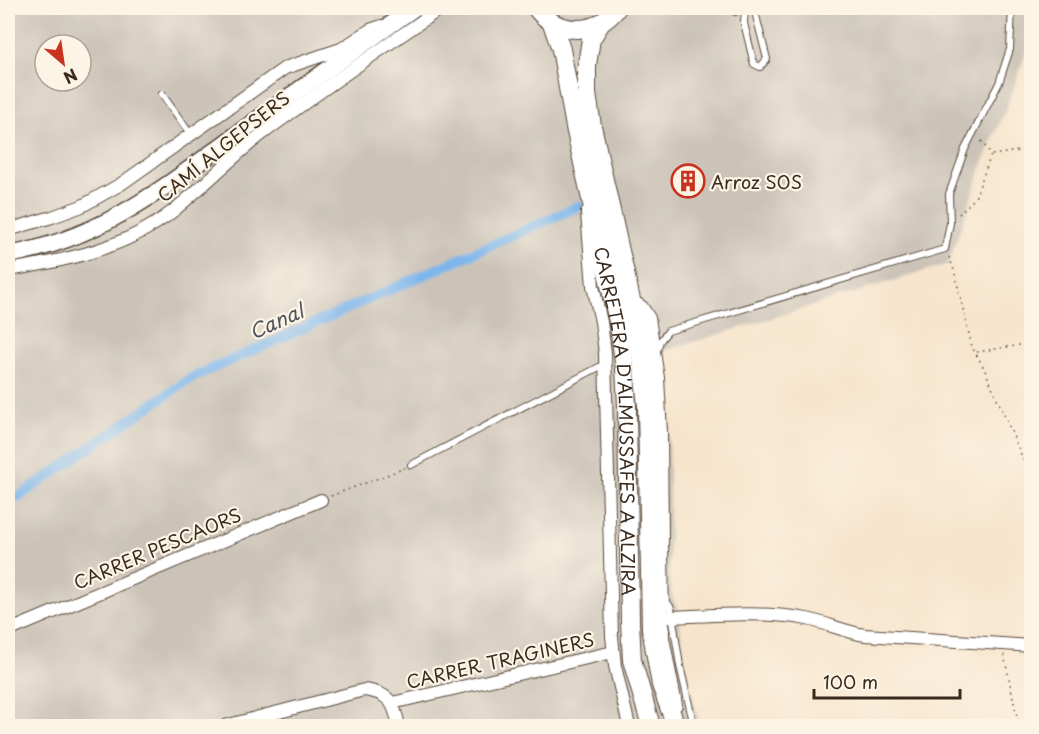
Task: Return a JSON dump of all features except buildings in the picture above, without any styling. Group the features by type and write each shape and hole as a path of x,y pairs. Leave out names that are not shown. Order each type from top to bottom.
{"main road":[{"path":"8,255 36,250 74,238 140,204 414,8"},
{"path":"536,8 552,23 568,29 585,29 601,23 617,8"},
{"name":"CARRETERA D'ALMUSSAFES A ALZIRA","path":"552,23 561,49 573,117 619,326 625,368 632,660 651,726"},
{"name":"CARRETERA D'ALMUSSAFES A ALZIRA","path":"601,23 591,39 586,65 587,94 592,126 632,300 643,366 647,407 651,628 661,686 676,726"}],"street":[{"name":"CAMÍ ALGEPSERS","path":"8,270 80,256 150,227 263,133 441,8"},
{"path":"8,230 82,206 121,184 285,68 341,49 370,30 394,22"},
{"name":"CARRETERA D'ALMUSSAFES A ALZIRA","path":"573,117 575,155 586,212 589,259 606,363 613,652 629,726"},
{"name":"CARRETERA D'ALMUSSAFES A ALZIRA","path":"632,300 642,307 649,318 655,357 661,433 663,638 666,663 682,726"},
{"name":"CARRER PESCAORS","path":"8,631 321,500"},
{"path":"672,617 728,615 806,618 848,632 865,635 1032,646"},
{"name":"CARRER TRAGINERS","path":"225,726 364,690 375,691 386,696 392,703 613,652"},
{"path":"392,703 399,726"},
{"path":"620,726 625,711"}],"lane":[{"path":"746,8 744,23 754,64 760,67 767,59 754,8"},
{"path":"655,357 660,341 668,331 945,249 950,223 949,194 965,149 999,83 1008,57 1012,8"},
{"path":"162,94 191,135"},
{"path":"411,465 606,363"},
{"path":"662,596 671,608 680,666 694,726"}],"path":[{"path":"974,130 992,155"},
{"path":"992,155 1032,149"},
{"path":"950,223 975,198 992,155"},
{"path":"945,249 954,270 972,347 1032,480"},
{"path":"976,352 1032,343"},
{"path":"321,500 411,465"},
{"path":"1002,645 1019,726"}],"shaded area":[{"path":"8,8 1031,8 1032,48 1027,50 1006,109 988,149 948,264 664,351 669,405 669,579 673,600 677,607 688,679 700,726 8,726"}],"waterway":[{"name":"Canal","path":"8,504 191,378 579,206"}],"place":[{"name":"Arroz SOS","path":"688,181"}]}
